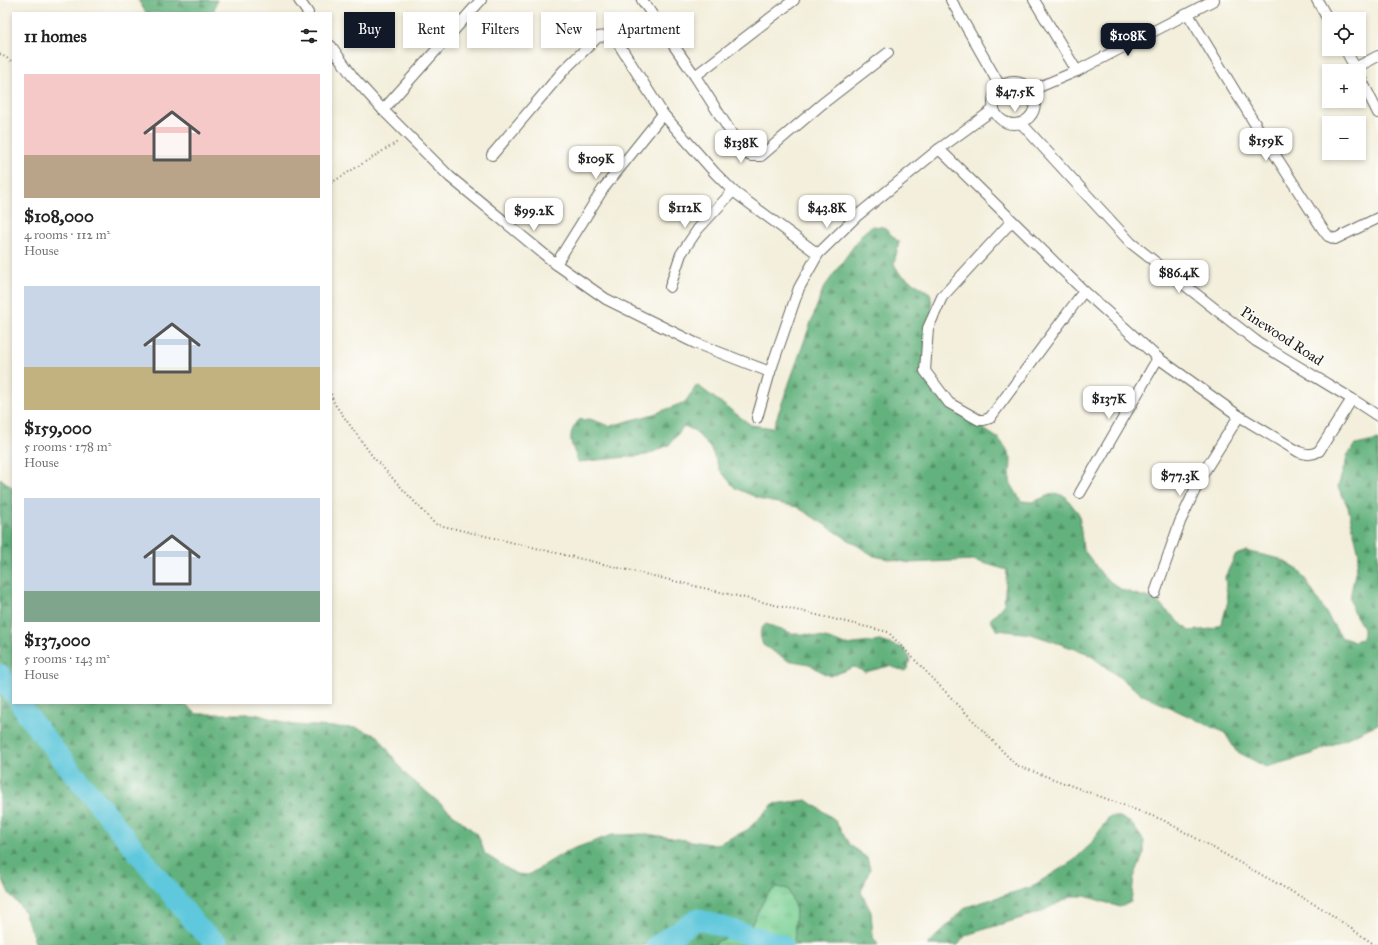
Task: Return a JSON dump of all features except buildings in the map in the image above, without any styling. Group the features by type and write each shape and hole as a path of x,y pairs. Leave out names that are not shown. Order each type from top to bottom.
{"street":[{"path":"299,0 307,12"},
{"path":"382,110 480,0"},
{"path":"642,0 695,76 744,153 751,156 761,156 822,104 888,53"},
{"path":"695,76 794,0"},
{"path":"951,0 1000,86"},
{"path":"1034,0 1077,71"},
{"path":"1032,90 1077,71 1214,0"},
{"path":"1317,0 1324,12"},
{"path":"1188,14 1252,119 1328,236 1336,239 1378,218"},
{"path":"492,155 564,70 598,37 607,36 616,40 663,114 733,191 818,254"},
{"path":"332,47 353,77 382,110 450,177 556,264 606,299 695,343 770,372"},
{"path":"1366,65 1378,56"},
{"path":"1014,81 1027,85 1032,90 1036,103 1032,115 1027,120 1014,124 1002,120 997,115 993,103 994,97 1000,86 1014,81"},
{"path":"1366,89 1378,113"},
{"path":"757,418 770,372 799,288 818,254 858,215 939,149 994,109"},
{"path":"556,264 603,189 663,114"},
{"name":"Pinewood Road","path":"1021,123 1130,243 1256,341 1378,416"},
{"path":"939,149 1084,291 1158,358 1239,416 1299,452 1312,454 1318,451 1352,399"},
{"path":"670,287 681,254 698,229 733,191"},
{"path":"1012,221 942,298 928,328 925,371 950,403 979,420 990,418 1084,291"},
{"path":"1080,493 1158,358"},
{"path":"1155,593 1180,522 1202,475 1239,416"}],"path":[{"path":"0,54 12,61"},
{"path":"332,183 408,136"},
{"path":"332,397 334,403 372,457 435,524 888,632 1016,765 1163,820 1323,909 1375,945"}],"green space":[{"path":"138,0 217,0 213,12 145,12"},
{"path":"872,226 883,227 899,242 894,264 900,274 930,293 933,312 925,370 933,392 949,407 999,439 1011,458 1010,482 1021,501 1033,502 1054,493 1065,496 1079,514 1083,549 1104,577 1122,590 1155,600 1189,631 1212,629 1222,623 1228,601 1225,577 1235,556 1246,551 1280,559 1300,571 1341,637 1352,641 1363,639 1363,628 1352,609 1350,598 1359,554 1348,507 1338,487 1348,454 1356,445 1378,440 1378,724 1312,754 1266,767 1236,751 1225,733 1143,695 1087,653 1031,634 997,630 990,620 1004,604 1007,570 973,560 910,563 874,556 797,507 763,500 735,488 720,470 711,449 695,431 684,426 669,445 647,455 578,462 572,445 571,436 572,431 579,420 590,419 610,426 654,414 685,402 697,385 751,425 773,428 823,289 863,233"},
{"path":"0,478 12,487 12,704 184,704 197,714 255,714 294,725 357,728 378,736 405,774 478,835 485,854 516,874 528,875 567,851 612,835 647,834 716,845 747,830 773,804 807,800 834,819 849,844 867,858 870,869 861,892 871,912 873,937 878,945 794,945 796,910 788,889 777,887 767,894 750,927 716,942 715,945 36,945 24,911 9,893 0,874"},
{"path":"766,624 794,634 806,634 829,639 846,645 880,641 903,648 910,658 908,668 905,671 889,666 865,672 854,667 830,676 809,664 787,660 763,645 760,633 763,626"},
{"path":"1109,817 1120,817 1131,823 1144,841 1144,853 1134,877 1131,902 1120,907 1085,896 1073,896 1038,913 966,935 958,945 927,945 966,907 1031,887 1073,861 1090,845"},
{"path":"777,887 788,889 796,910 794,945 715,945 716,942 750,927 767,894"}],"waterway":[{"path":"0,674 12,692"},
{"path":"21,704 33,723 198,927 219,945"},
{"path":"657,945 697,919 782,945"}]}
